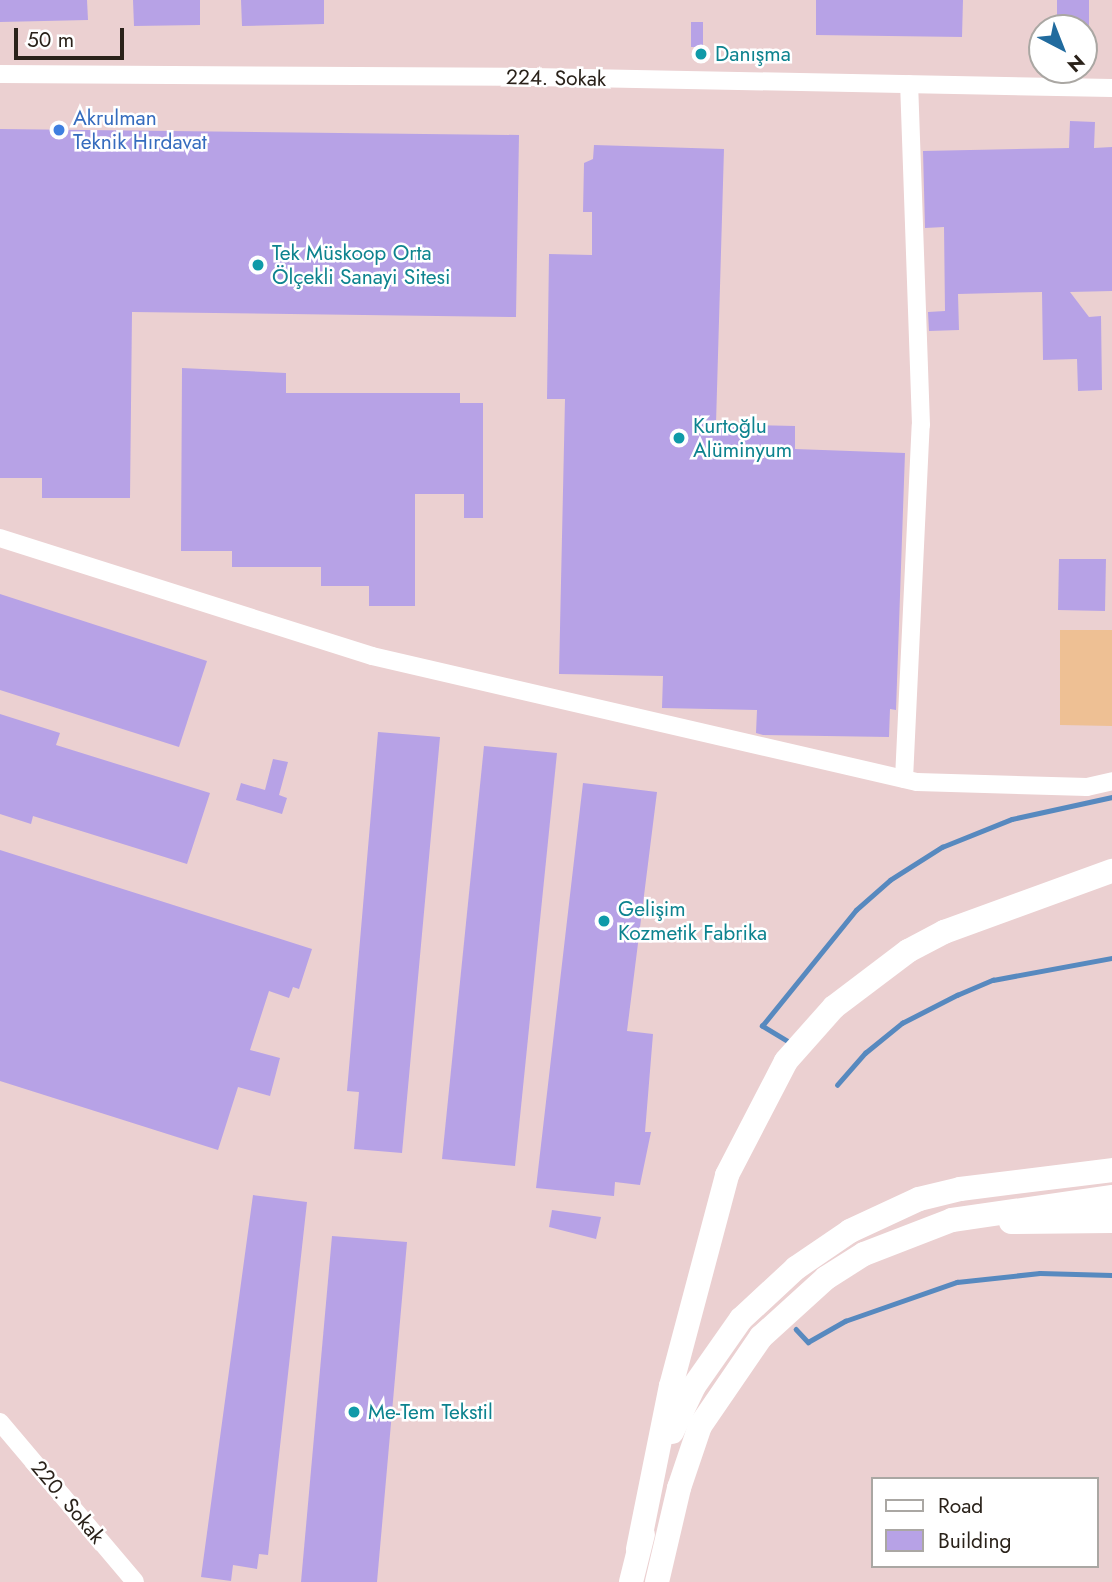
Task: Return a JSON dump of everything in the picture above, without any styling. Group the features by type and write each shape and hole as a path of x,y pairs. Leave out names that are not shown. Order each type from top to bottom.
{"highway":[{"path":"631,1582 659,1439 727,1175 786,1061 834,1007 908,951 955,927 1112,871"},
{"path":"638,1549 676,1419 694,1385 741,1319 796,1268 850,1231 919,1199 993,1183 1112,1170"},
{"path":"657,1582 689,1453 717,1397 761,1337 788,1310 864,1254 951,1220 1112,1197"},
{"path":"864,1254 983,1224 1112,1222"}],"street":[{"name":"224. Sokak","path":"0,74 1112,89"},
{"path":"904,779 921,425 909,85"},
{"path":"0,538 372,656 904,779 1087,787 1112,781"},
{"name":"220. Sokak","path":"0,1422 135,1582"}],"shaded area":[{"path":"0,0 1112,0 1112,1582 0,1582"},
{"path":"1060,630 1112,630 1112,726 1060,725"}],"building":[{"path":"0,0 87,0 88,20 0,22"},
{"path":"133,0 200,0 200,25 134,26"},
{"path":"241,0 324,0 324,24 242,26"},
{"path":"816,0 963,0 962,37 816,35"},
{"path":"1057,0 1089,0 1089,14 1057,14"},
{"path":"691,22 703,22 703,47 691,47"},
{"path":"1070,121 1095,122 1094,148 1112,147 1112,291 1070,292 1089,317 1101,316 1102,390 1078,391 1077,359 1043,360 1042,292 958,294 959,330 929,331 928,312 945,311 944,227 925,228 923,151 1069,148"},
{"name":"Tek Müskoop Orta Ölçekli Sanayi Sitesi","path":"0,129 519,135 516,317 132,312 130,498 42,498 42,478 0,478"},
{"name":"Kurtoğlu Alüminyum","path":"594,145 724,149 716,424 795,426 795,449 905,453 896,710 890,709 889,737 763,735 756,733 757,710 662,708 663,676 559,674 565,399 547,399 549,254 592,255 592,212 583,212 584,163 593,159"},
{"path":"182,368 286,373 286,393 460,393 460,403 483,403 483,518 464,518 464,494 415,494 415,606 369,606 369,586 321,586 321,567 232,567 232,551 181,551"},
{"path":"1059,559 1106,559 1105,611 1058,610"},
{"path":"0,594 207,661 179,747 0,690"},
{"path":"0,714 60,733 56,745 210,793 187,864 33,816 31,824 0,814"},
{"path":"378,732 440,737 402,1153 354,1149 359,1092 347,1091"},
{"path":"484,746 557,753 515,1166 442,1159"},
{"path":"273,759 288,762 279,795 287,798 282,814 236,800 241,783 265,790"},
{"path":"583,783 657,792 627,1031 653,1034 645,1132 651,1132 640,1185 615,1182 614,1196 536,1188"},
{"path":"0,850 312,949 299,989 293,987 289,998 269,991 250,1050 280,1058 270,1096 238,1087 218,1150 0,1081"},
{"path":"253,1195 307,1202 268,1555 259,1554 257,1569 233,1565 231,1581 201,1577"},
{"path":"552,1210 601,1217 596,1239 549,1227"},
{"name":"Me-Tem Tekstil","path":"332,1236 407,1242 377,1582 301,1582"}],"waterway":[{"path":"787,1041 762,1026 856,910 890,880 942,847 1012,819 1112,797"},
{"path":"837,1085 865,1053 902,1023 957,995 993,980 1112,958"},
{"path":"796,1329 808,1342 845,1321 957,1282 1040,1273 1112,1275"}],"place":[{"name":"Danışma","path":"701,54"},
{"name":"Akrulman Teknik Hırdavat","path":"59,130"},
{"name":"Tek Müskoop Orta Ölçekli Sanayi Sitesi","path":"258,265"},
{"name":"Kurtoğlu Alüminyum","path":"679,438"},
{"name":"Gelişim Kozmetik Fabrika","path":"604,921"},
{"name":"Me-Tem Tekstil","path":"354,1412"}]}
